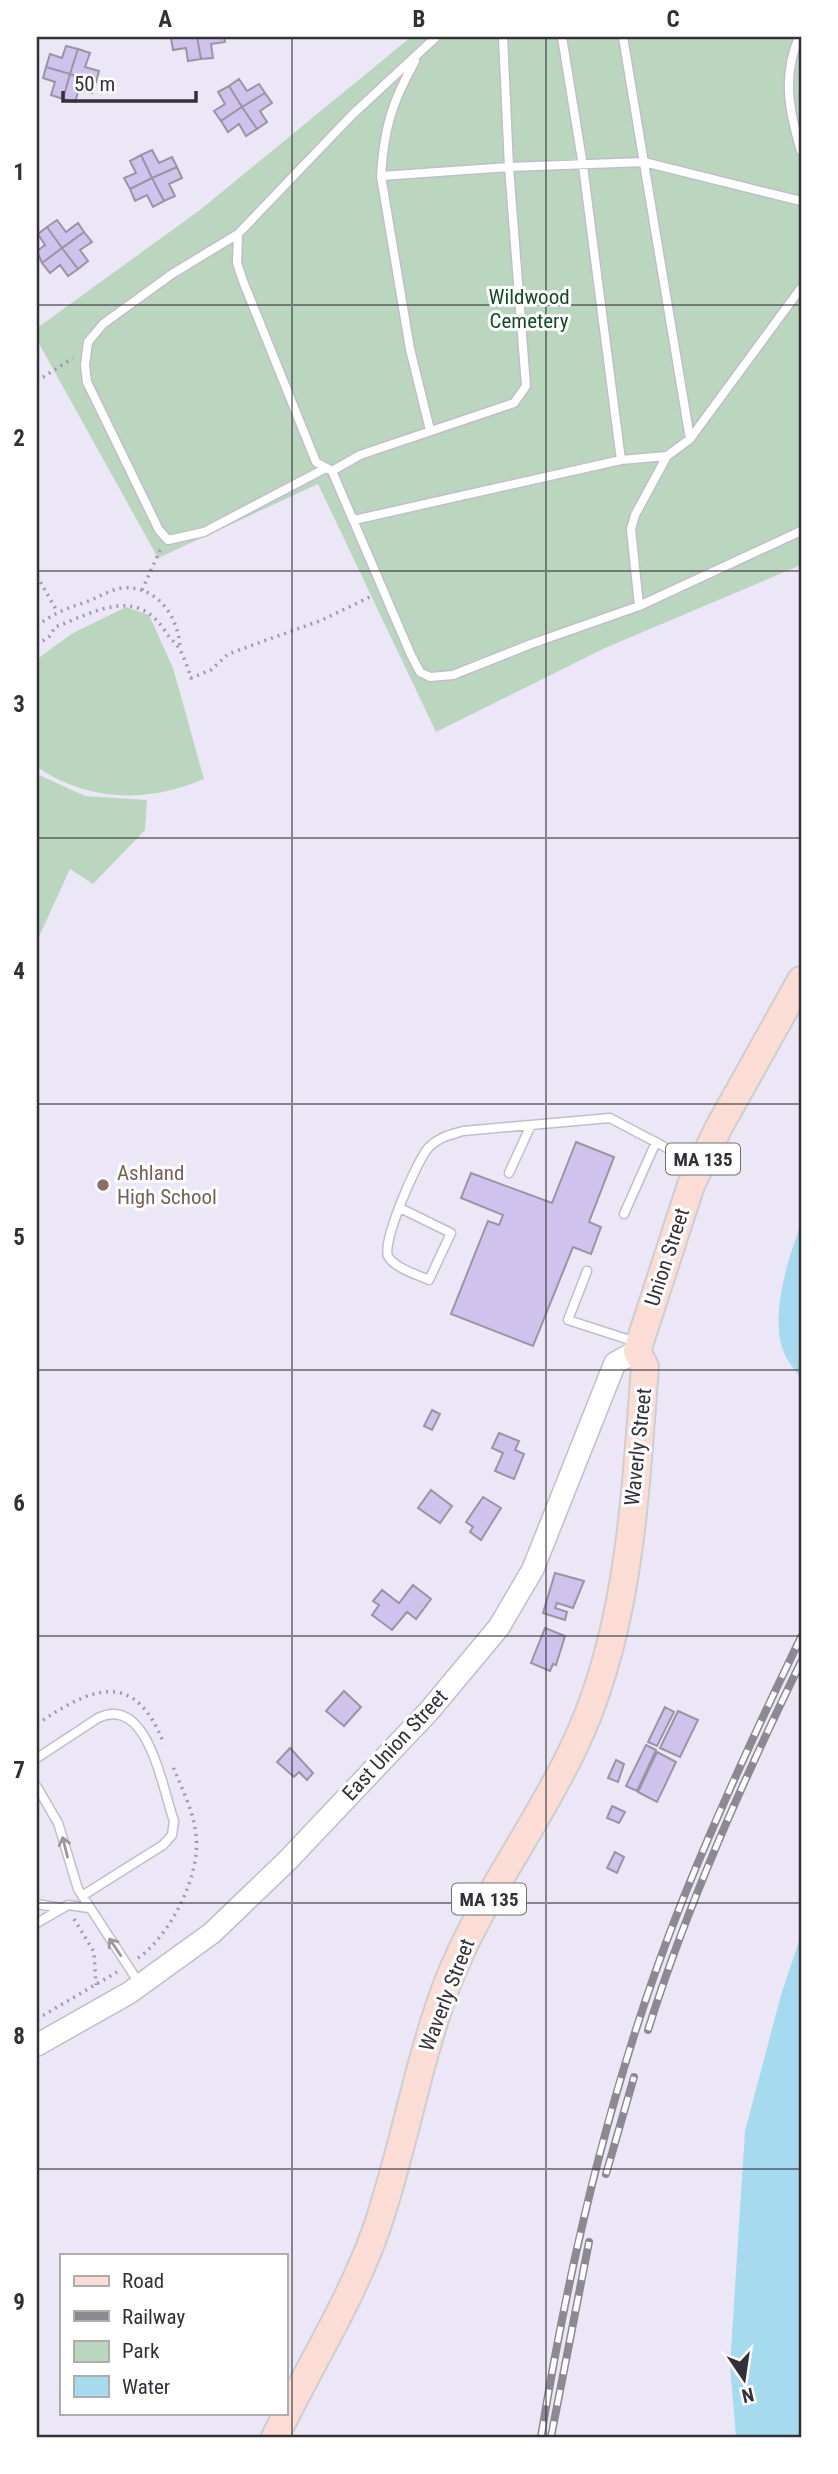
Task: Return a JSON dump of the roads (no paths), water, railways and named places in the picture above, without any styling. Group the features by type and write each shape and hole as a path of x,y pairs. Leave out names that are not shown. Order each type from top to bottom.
{"main road":[{"name":"Union Street","path":"638,1347 691,1185 801,980"},
{"name":"Waverly Street","path":"287,2413 367,2254 396,2167 424,2057 464,1946 574,1748 597,1690 618,1613 629,1533 645,1367 638,1347"},
{"name":"Waverly Street","path":"275,2437 287,2414"}],"street":[{"name":"East Union Street","path":"37,2045 141,1985 212,1933 268,1879 429,1711 499,1627 533,1569 615,1363 638,1347"}],"lane":[{"path":"436,37 352,115 238,234 172,274 103,324 88,342 87,382 159,530 168,540 204,532 329,469 430,430 514,403 524,392 524,343 509,167 503,37"},
{"path":"562,37 583,166 621,460"},
{"path":"623,37 690,439"},
{"path":"799,37 792,54 787,91 801,151"},
{"path":"418,55 390,109 381,176 410,349 430,430"},
{"path":"381,176 509,167 644,162 801,201"},
{"path":"238,234 237,263 243,281 316,463 329,469 421,672 439,678 639,606 801,531"},
{"path":"639,606 631,529 635,515 667,456 690,439 801,288"},
{"path":"354,520 621,460 667,456"},
{"path":"400,1208 451,1233 429,1280 391,1262 386,1253 387,1241 400,1208 422,1155 444,1136 463,1131 610,1118 700,1165"},
{"path":"509,1173 531,1125"},
{"path":"624,1214 656,1142"},
{"path":"587,1271 568,1320 638,1347"},
{"path":"37,1758 98,1718 108,1714 123,1714 132,1718 143,1731 174,1821 172,1835 163,1844 82,1896"},
{"path":"37,1787 58,1823 71,1874 82,1896 141,1985"},
{"path":"37,1904 89,1908"},
{"path":"37,1923 62,1907"}],"water":[{"path":"801,1225 801,1378 783,1350 778,1321 786,1270"},
{"path":"801,1935 801,2437 736,2437 730,2366 745,2131 781,1995"}],"railway":[{"path":"541,2437 580,2236 633,2038 693,1874 801,1637"},
{"path":"648,2030 718,1843 801,1662"},
{"path":"606,2174 634,2077"},
{"path":"551,2437 589,2242"}],"place":[{"name":"Ashland High School","path":"103,1185"}],"park label":[{"name":"Wildwood Cemetery","path":"529,309"}]}
